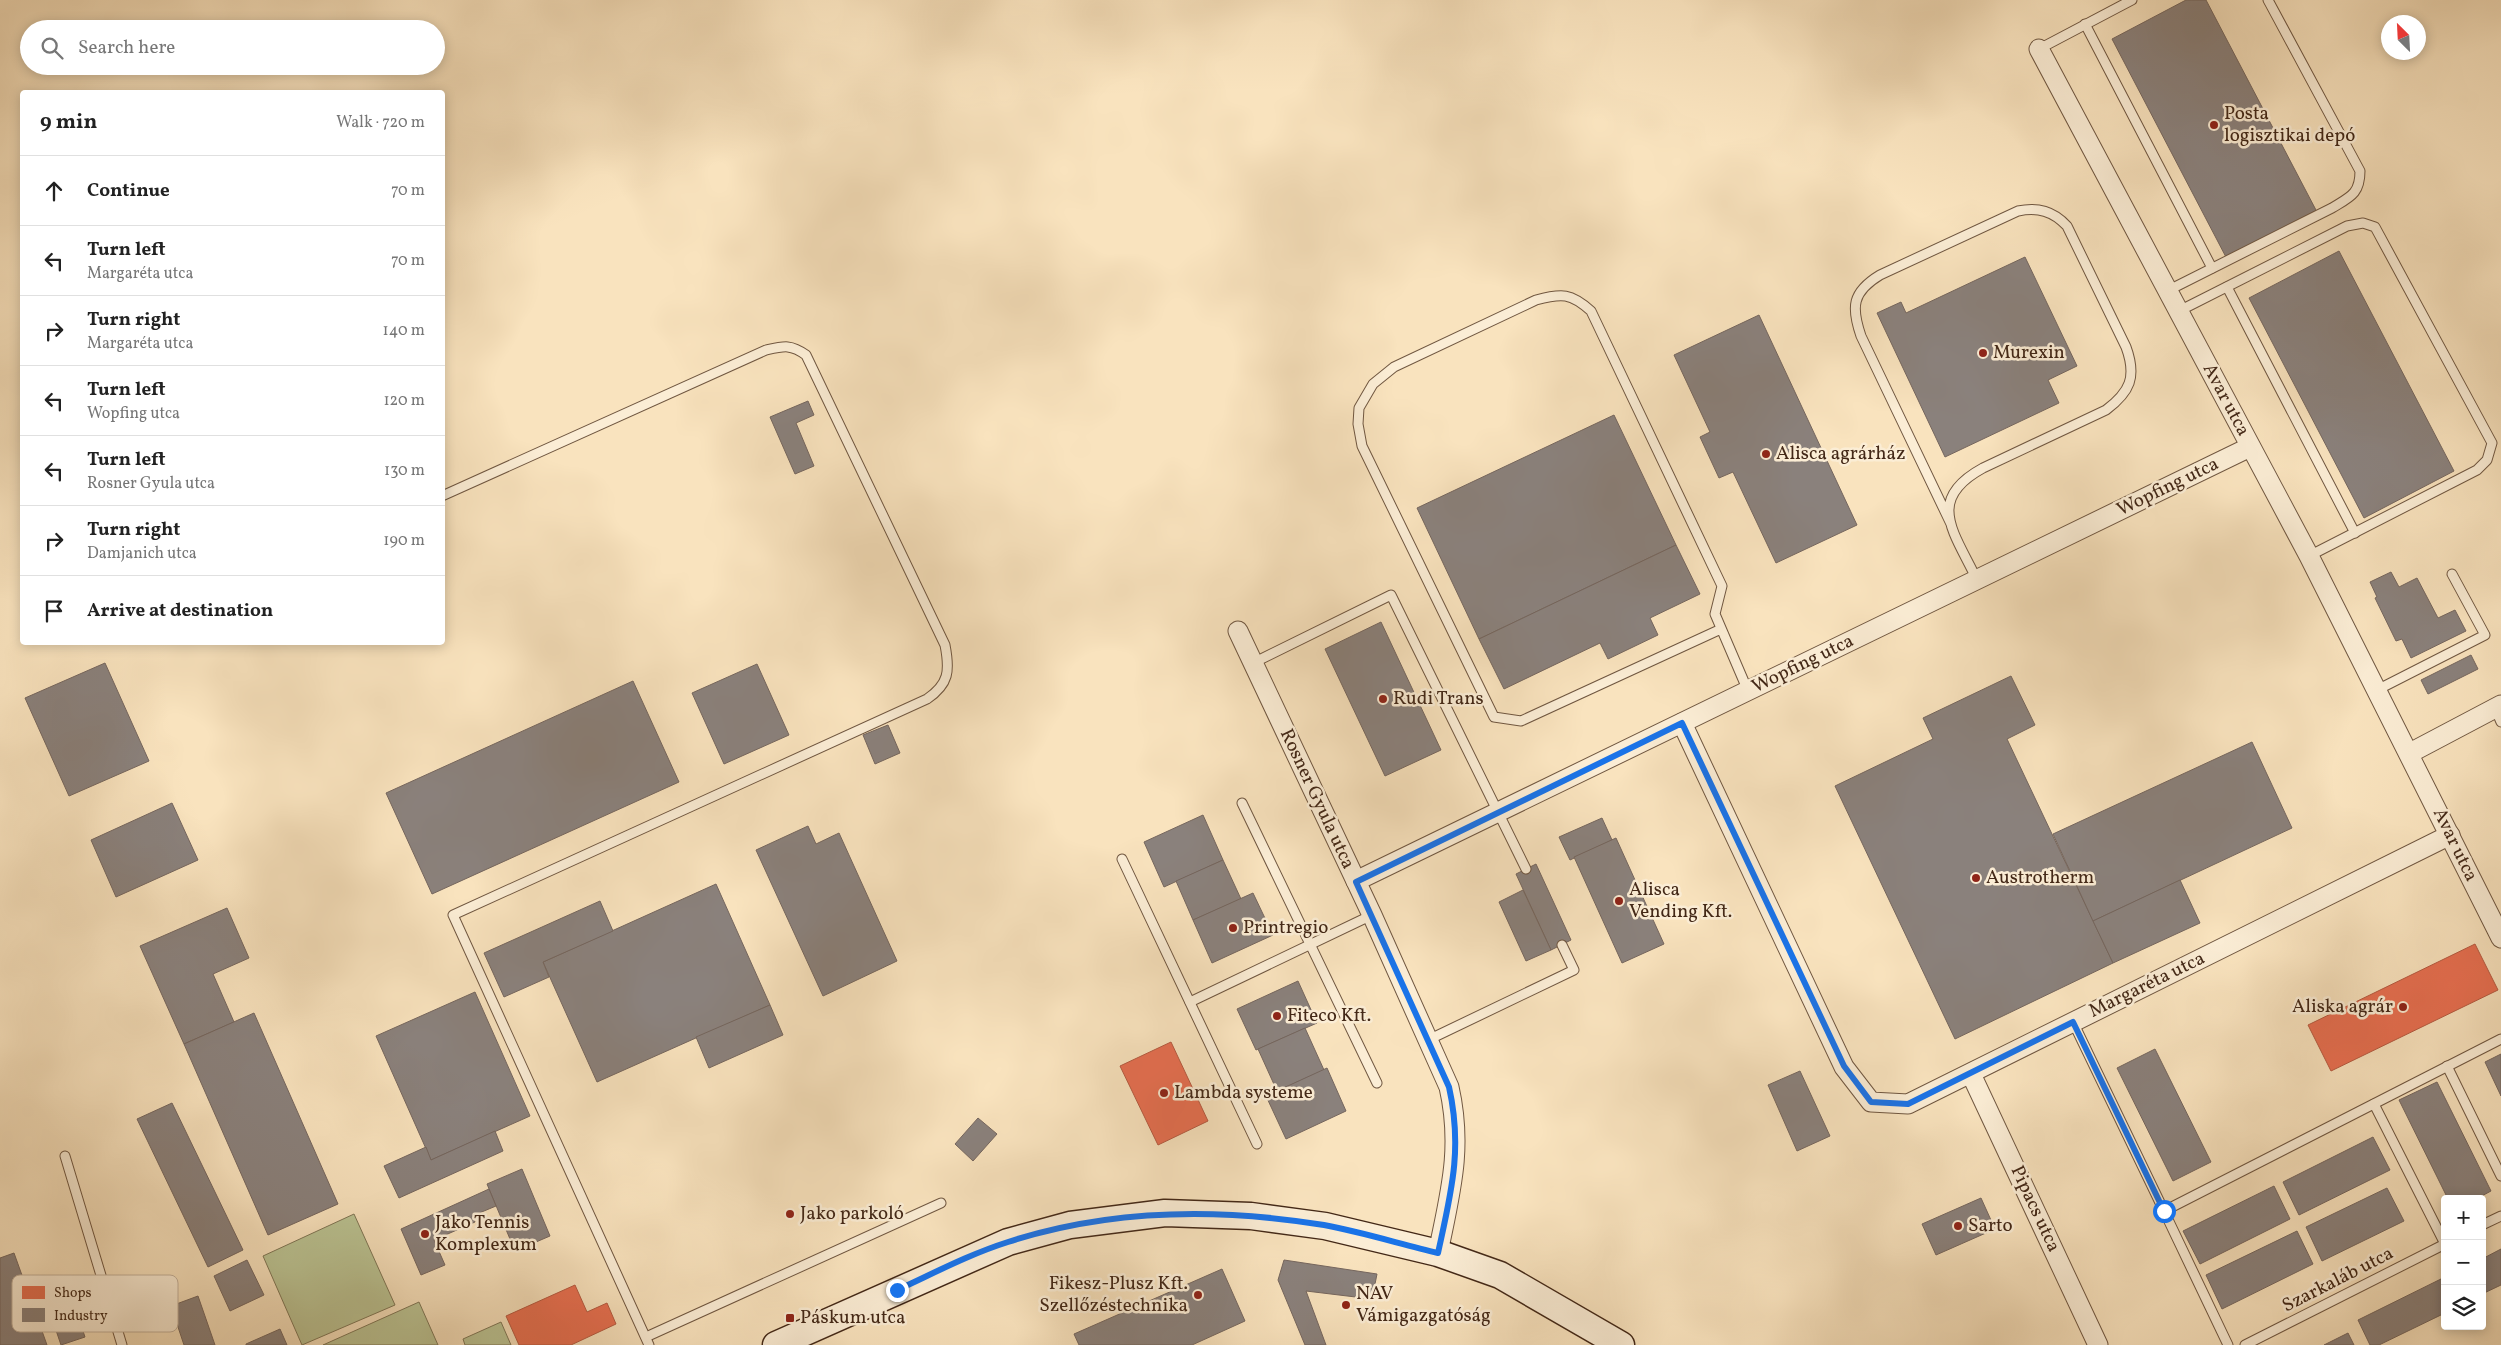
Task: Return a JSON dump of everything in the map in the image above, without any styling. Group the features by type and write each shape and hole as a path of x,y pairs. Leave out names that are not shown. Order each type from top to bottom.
{"main road":[{"path":"776,1345 975,1255 1008,1242 1070,1225 1165,1213 1251,1216 1325,1226 1438,1253 1500,1275 1621,1345"}],"street":[{"name":"Avar utca","path":"2039,49 2309,556 2410,753 2501,938"},
{"name":"Wopfing utca","path":"1356,882 2250,447"},
{"name":"Rosner Gyula utca","path":"1238,631 1372,915 1449,1087 1455,1116 1457,1142 1454,1176 1438,1253"},
{"path":"2410,753 2499,712"},
{"name":"Margaréta utca","path":"1682,723 1844,1066 1871,1102 1908,1104 2450,835"},
{"name":"Pipacs utca","path":"1971,1074 2098,1345"}],"lane":[{"path":"2039,49 2132,0"},
{"path":"2168,290 2332,208 2353,195 2360,184 2360,171 2268,0"},
{"path":"2085,24 2212,268"},
{"path":"1950,524 1948,511 1950,498 1955,488 1965,477 2106,410 2121,398 2128,388 2132,374 2131,361 2126,347 2067,226 2051,213 2041,210 2018,211 1880,275 1868,283 1856,302 1854,316 1861,336 1950,524 1977,580"},
{"path":"2179,312 2348,226 2363,223 2375,227 2492,443 2487,460 2477,470 2309,556"},
{"path":"2227,287 2355,533"},
{"path":"1721,629 1521,721 1494,717 1362,446 1358,424 1359,408 1373,384 1394,367 1536,300 1560,294 1578,299 1591,311 1722,586 1715,614 1748,691"},
{"path":"445,495 766,350 795,347 806,355 945,645 947,658 946,681 940,690 927,699 453,915 647,1341 941,1203"},
{"path":"2378,690 2485,634 2452,574"},
{"path":"1253,663 1391,595 1526,868"},
{"path":"1242,803 1377,1083"},
{"path":"1122,859 1257,1144"},
{"path":"1190,1002 1372,915"},
{"path":"1428,1040 1574,970 1562,944"},
{"path":"2073,1022 2228,1345"},
{"path":"2164,1211 2501,1039"},
{"path":"2447,1066 2501,1176"},
{"path":"2374,1104 2443,1240"},
{"path":"65,1156 101,1275"},
{"path":"2486,1223 2501,1216"},
{"name":"Szarkaláb utca","path":"2245,1345 2441,1246"},
{"path":"118,1332 122,1345"}],"green space":[{"path":"354,1214 395,1305 302,1345 263,1256"},
{"path":"419,1302 438,1345 323,1345"},
{"path":"501,1322 511,1345 465,1345 463,1339"}],"building: Shops":[{"name":"Aliska agrár","path":"2475,944 2498,990 2331,1071 2308,1025"},
{"name":"Lambda systeme","path":"1171,1042 1208,1121 1158,1145 1120,1066"},
{"path":"575,1285 587,1312 607,1303 616,1324 571,1345 519,1345 506,1316"}],"building: Industry":[{"name":"Posta logisztikai depó","path":"2186,0 2206,0 2317,212 2227,259 2112,39"},
{"path":"2339,251 2454,471 2364,518 2249,298"},
{"name":"Murexin","path":"2025,257 2077,366 2048,380 2059,403 1945,457 1877,313 1901,302 1906,313"},
{"name":"Alisca agrárház","path":"1759,315 1857,525 1776,563 1733,472 1719,478 1700,437 1710,432 1674,355"},
{"path":"808,401 814,415 796,423 814,466 795,474 770,417"},
{"path":"1614,415 1676,545 1479,639 1417,508"},
{"path":"1676,545 1700,594 1650,618 1658,635 1608,659 1600,643 1504,689 1479,639"},
{"path":"2391,572 2399,587 2417,578 2438,618 2455,610 2466,631 2411,658 2402,639 2396,641 2375,598 2377,597 2370,582"},
{"name":"Rudi Trans","path":"1381,622 1441,750 1385,776 1325,649"},
{"path":"2471,655 2478,669 2428,694 2421,680"},
{"path":"105,663 149,761 69,796 25,698"},
{"path":"757,664 789,735 724,764 692,693"},
{"name":"Austrotherm","path":"2011,676 2035,725 2007,739 2113,963 1955,1039 1835,786 1933,739 1923,718"},
{"path":"633,681 679,782 432,894 386,793"},
{"path":"888,725 900,753 875,764 863,735"},
{"path":"2252,742 2292,828 2093,921 2053,834"},
{"path":"172,803 198,860 116,897 91,840"},
{"path":"1203,815 1223,860 1164,887 1144,842"},
{"path":"1602,818 1612,840 1570,860 1559,837"},
{"path":"808,826 816,844 839,833 897,961 823,996 756,850"},
{"name":"Alisca Vending Kft.","path":"1616,838 1664,944 1622,963 1574,857"},
{"path":"1223,860 1241,899 1193,920 1176,881"},
{"path":"1536,864 1571,940 1551,950 1516,874"},
{"path":"2180,880 2200,923 2113,963 2093,921"},
{"path":"716,884 770,1005 597,1082 543,962"},
{"path":"1523,890 1551,950 1526,961 1499,902"},
{"name":"Printregio","path":"1253,893 1273,935 1212,963 1193,920"},
{"path":"600,901 613,931 543,962 549,977 504,997 484,953"},
{"path":"227,908 249,958 213,974 234,1022 184,1044 140,946"},
{"name":"Fiteco Kft.","path":"1298,981 1317,1023 1256,1050 1237,1009"},
{"path":"475,992 530,1116 431,1160 376,1036"},
{"path":"770,1005 783,1035 709,1068 696,1037"},
{"path":"254,1013 338,1204 268,1235 184,1044"},
{"path":"1305,1028 1324,1070 1277,1091 1258,1049"},
{"path":"2155,1049 2211,1162 2173,1181 2117,1068"},
{"path":"2501,1054 2501,1096 2485,1062"},
{"path":"1327,1068 1346,1111 1286,1139 1266,1096"},
{"path":"1800,1071 1830,1136 1797,1151 1768,1085"},
{"path":"2437,1082 2491,1191 2484,1195 2446,1195 2399,1100"},
{"path":"172,1103 243,1250 208,1267 137,1119"},
{"path":"978,1118 997,1134 973,1161 955,1144"},
{"path":"495,1131 503,1151 399,1198 384,1166 426,1147 431,1160"},
{"path":"2373,1137 2390,1170 2299,1215 2283,1182"},
{"path":"522,1169 550,1236 515,1251 487,1184"},
{"path":"2274,1186 2290,1219 2200,1264 2183,1231"},
{"path":"2387,1188 2404,1221 2322,1261 2306,1227"},
{"name":"Jako Tennis Komplexum","path":"489,1189 496,1206 472,1216 475,1222 434,1240 445,1265 421,1275 401,1229"},
{"name":"Sarto","path":"1981,1198 1995,1229 1936,1255 1922,1224"},
{"path":"2297,1231 2313,1264 2222,1309 2206,1275"},
{"path":"2501,1249 2501,1285 2486,1292 2486,1285 2486,1257"},
{"path":"14,1253 22,1275 12,1275 12,1332 42,1332 47,1345 0,1345 0,1258"},
{"path":"247,1260 264,1295 230,1311 214,1276"},
{"path":"1284,1260 1377,1274 1372,1299 1306,1291 1326,1345 1305,1345 1278,1280"},
{"name":"Fikesz-Plusz Kft. Szellőzéstechnika","path":"1222,1269 1245,1321 1192,1345 1079,1345 1074,1334"},
{"path":"2441,1279 2441,1315 2379,1345 2370,1345 2358,1320"},
{"path":"198,1296 215,1345 184,1345 178,1327 178,1303"},
{"path":"280,1329 287,1345 246,1345 246,1344"},
{"path":"57,1332 83,1332 85,1337 61,1345"},
{"path":"2348,1333 2354,1345 2324,1345"}],"place":[{"name":"Posta logisztikai depó","path":"2214,125"},
{"name":"Murexin","path":"1983,353"},
{"name":"Alisca agrárház","path":"1766,454"},
{"name":"Rudi Trans","path":"1383,699"},
{"name":"Austrotherm","path":"1976,878"},
{"name":"Alisca Vending Kft.","path":"1619,901"},
{"name":"Printregio","path":"1233,928"},
{"name":"Aliska agrár","path":"2403,1007"},
{"name":"Fiteco Kft.","path":"1277,1016"},
{"name":"Lambda systeme","path":"1164,1093"},
{"name":"Jako parkoló","path":"790,1214"},
{"name":"Sarto","path":"1958,1226"},
{"name":"Jako Tennis Komplexum","path":"425,1234"},
{"name":"Fikesz-Plusz Kft. Szellőzéstechnika","path":"1198,1295"},
{"name":"NAV Vámigazgatóság","path":"1346,1305"},
{"name":"Páskum utca","path":"790,1318"}],"route":[{"path":"897,1290 1008,1242 1070,1225 1165,1213 1251,1216 1325,1226 1438,1253 1454,1176 1457,1142 1455,1116 1449,1087 1356,882 1682,723 1844,1066 1871,1102 1908,1104 2073,1022 2164,1211"}]}
